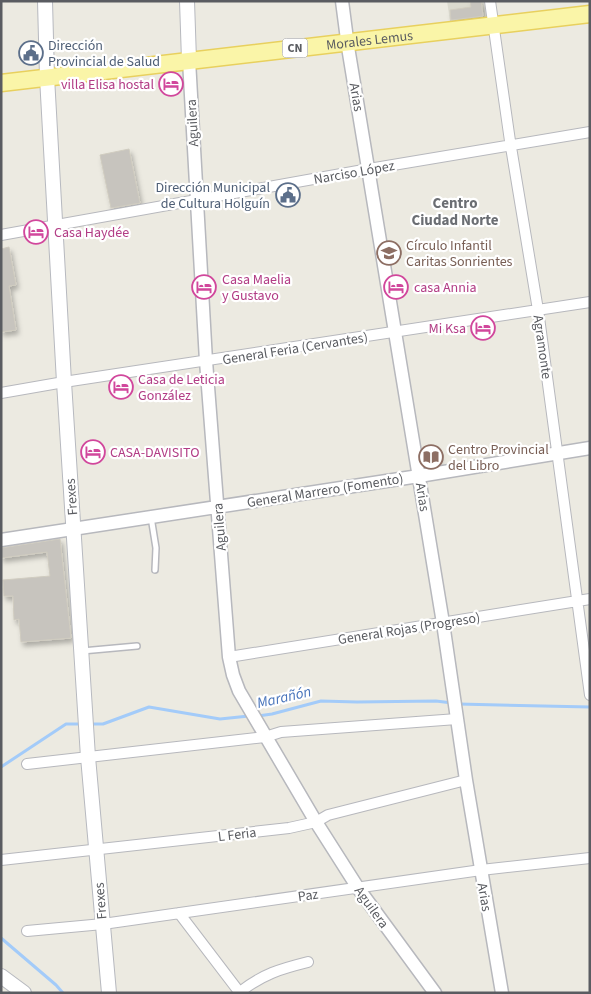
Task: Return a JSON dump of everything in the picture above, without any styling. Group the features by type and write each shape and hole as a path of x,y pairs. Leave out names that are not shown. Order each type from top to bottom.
{"main road":[{"name":"Frexes","path":"45,1 55,225 86,738 109,993"},
{"name":"Aguilera","path":"187,1 189,60"},
{"name":"Morales Lemus","path":"1,83 590,14"},
{"path":"1,976 24,993"}],"street":[{"name":"Arias","path":"342,1 347,42 443,623 466,780 502,993"},
{"name":"Agramonte","path":"490,1 510,147 538,310 590,695"},
{"name":"Aguilera","path":"189,60 206,361 229,657 238,691 316,822 358,888 435,993"},
{"name":"Narciso López","path":"1,235 369,169 510,147 590,132"},
{"name":"General Feria (Cervantes)","path":"1,393 590,302"},
{"name":"General Marrero (Fomento)","path":"1,540 590,448"},
{"name":"General Rojas (Progreso)","path":"229,657 590,599"},
{"path":"27,764 265,737 281,732 457,716"},
{"name":"L Feria","path":"1,860 289,828 316,822 328,815 466,780"},
{"name":"Paz","path":"27,931 102,924 481,870 590,858"},
{"path":"179,912 240,992 254,981 278,969 308,962"}],"lane":[{"path":"151,517 156,548 154,570"},
{"path":"81,651 137,646"}],"shaded area":[{"path":"447,1 484,1 486,23 451,27"}],"building":[{"path":"470,1 481,1 483,16 451,20 450,10 471,7"},
{"path":"129,149 140,203 111,208 100,155"},
{"path":"9,247 16,285 9,286 16,330 1,332 1,249"},
{"name":"Centro Provincial del Libro","path":"438,451 439,461 425,463 423,453"},
{"path":"60,539 71,638 21,642 19,619 14,620 13,596 4,596 3,580 50,576 47,552 1,558 1,548"}],"waterway":[{"name":"Marañón","path":"258,716 321,701 436,701 452,703"},
{"name":"Marañón","path":"458,704 590,707"},
{"name":"Marañón","path":"89,724 103,724 149,707 220,719 249,716"},
{"name":"Marañón","path":"1,767 66,724 83,724"},
{"path":"1,938 63,993"}],"place":[{"name":"Dirección Provincial de Salud","path":"31,53"},
{"name":"villa Elisa hostal","path":"171,84"},
{"name":"Dirección Municipal de Cultura Holguín","path":"288,195"},
{"name":"Casa Haydée","path":"36,232"},
{"name":"Círculo Infantil Caritas Sonrientes","path":"389,253"},
{"name":"Casa Maelia y Gustavo","path":"204,287"},
{"name":"casa Annia","path":"396,287"},
{"name":"Mi Ksa","path":"483,328"},
{"name":"Casa de Leticia González","path":"121,387"},
{"name":"CASA-DAVISITO","path":"93,452"},
{"name":"Centro Provincial del Libro","path":"431,457"}],"district":[{"name":"Centro Ciudad Norte","path":"455,212"}]}
